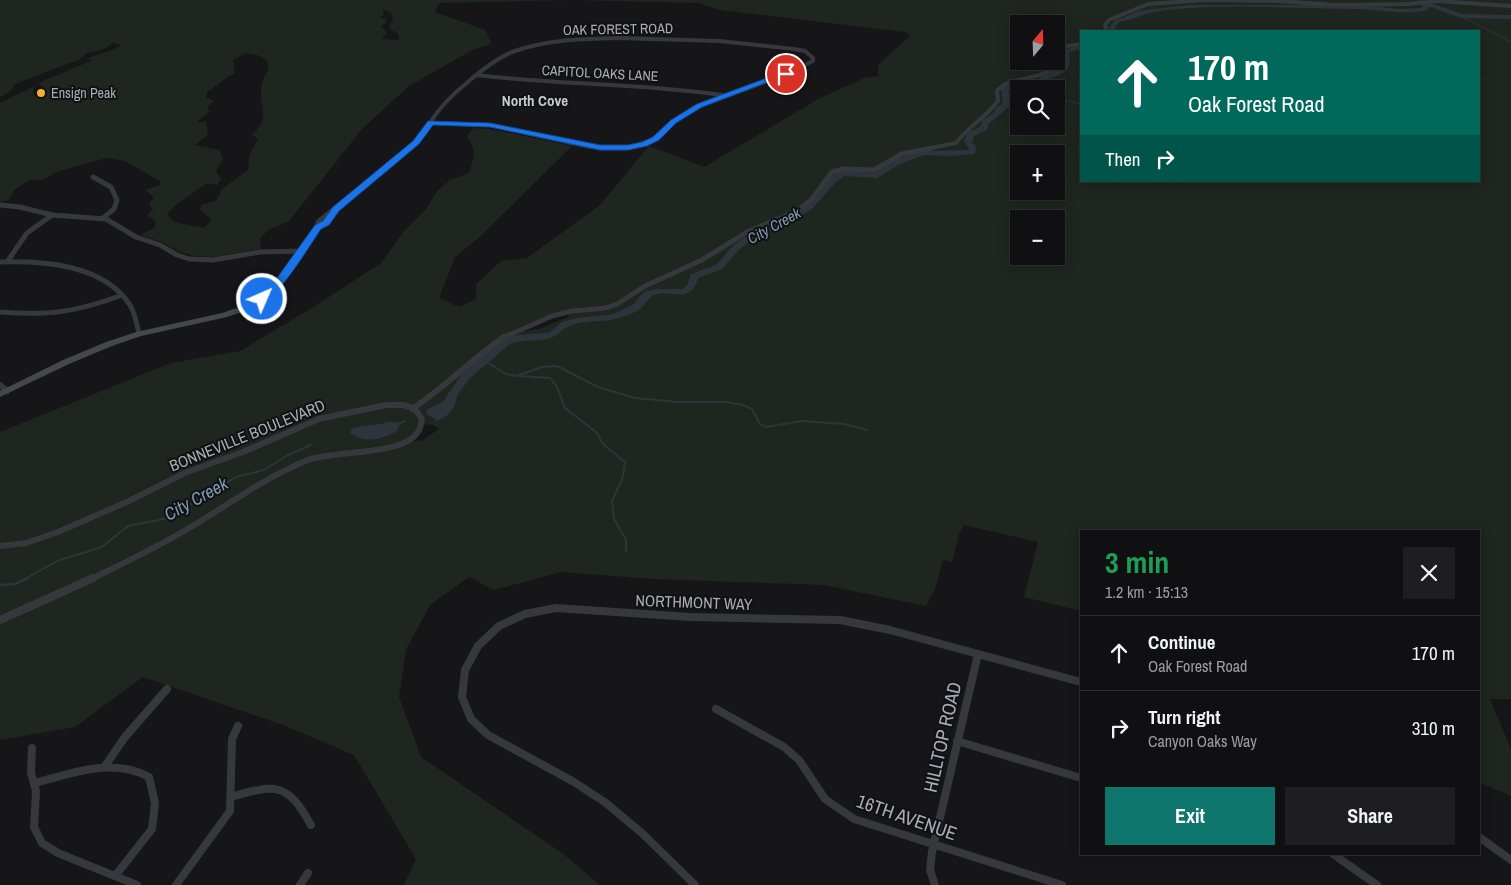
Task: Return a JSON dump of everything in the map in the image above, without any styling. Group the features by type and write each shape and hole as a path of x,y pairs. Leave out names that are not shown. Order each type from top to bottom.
{"street":[{"path":"1107,30 1105,25 1109,20 1144,5 1188,1 1270,1 1332,5 1377,5 1437,1 1511,6"},
{"name":"OAK FOREST ROAD","path":"301,251 318,227 326,223 336,209 416,142 447,99 491,64 517,50 543,43 575,39 618,38 719,41 794,49 805,51 812,56 813,61 806,67 723,96"},
{"path":"1065,47 1080,44"},
{"path":"0,620 103,574 180,533 273,478 305,462 331,454 382,449 405,443 416,435 422,422 421,416 412,409 439,391 488,348 508,334 534,322 562,313 606,308 617,304 646,286 702,260 747,232 797,211 811,200 826,177 835,170 846,168 874,170 902,154 956,143 965,131 985,116 994,106 998,100 997,92 999,89 1007,84 1029,80 1052,70"},
{"name":"CAPITOL OAKS LANE","path":"476,75 529,81 651,86 723,96"},
{"path":"430,123 490,125 600,148 628,148 656,139 686,113 723,96"},
{"path":"93,177 111,187 117,200 114,209 103,218"},
{"path":"0,206 20,207 52,215 103,218 113,221 136,238 160,245 176,255 189,259 213,260 273,250 301,251"},
{"path":"7,262 27,233 52,215"},
{"path":"0,384 3,393 79,356 139,334 224,316 255,303 276,287 301,251"},
{"path":"0,262 49,264 75,269 98,278 122,295 133,310 139,334"},
{"path":"0,312 37,316 58,315 85,309 122,295"},
{"name":"BONNEVILLE BOULEVARD","path":"0,546 26,543 58,532 121,505 187,472 243,452 319,419 386,405 403,405 412,409"},
{"name":"NORTHMONT WAY","path":"695,885 621,814 574,782 488,734 471,718 464,704 463,679 468,662 478,646 490,633 506,622 525,614 547,609 690,617 840,620 868,625 1080,682"},
{"name":"HILLTOP ROAD","path":"935,885 930,870 934,844 978,654"},
{"path":"105,766 118,745 167,689"},
{"name":"16TH AVENUE","path":"716,709 784,747 799,760 818,792 844,813 866,823 1062,885"},
{"path":"176,885 228,816 231,797 232,739 238,726"},
{"path":"958,741 1080,778"},
{"path":"32,748 31,773 35,783 34,827 42,843 58,853 137,885"},
{"path":"35,783 105,766 142,773 149,777 152,789 154,820 152,829 115,876"},
{"path":"231,797 264,788 284,790 301,804 312,825"},
{"path":"1480,838 1511,860"},
{"path":"1334,855 1377,885"},
{"path":"300,885 308,873"}],"shaded area":[{"path":"0,0 571,0 440,3 434,12 486,30 491,44 474,49 409,86 362,129 289,221 268,230 260,239 261,249 214,257 196,256 180,252 162,242 140,235 154,228 156,221 147,215 153,209 149,204 154,197 145,190 160,185 160,181 125,161 107,158 56,172 43,180 30,180 14,190 10,199 0,203 0,103 35,86 34,96 44,97 46,92 44,87 39,85 43,81 93,60 87,59 122,45 115,44 115,42 104,49 87,53 78,61 15,84 11,91 0,97","holes":["383,9 391,13 393,18 389,28 399,35 399,40 382,39 387,33 381,26 386,23 386,19 380,18 384,14","246,53 257,55 267,62 268,71 261,89 263,117 261,124 252,135 258,139 249,156 248,170 222,189 216,201 201,205 200,210 212,220 204,228 174,222 167,214 176,205 207,183 217,185 221,179 216,171 223,158 219,150 195,145 208,135 206,122 197,122 209,112 207,107 214,101 206,97 207,92 235,73 233,60"]},
{"path":"571,0 1511,0 1511,699 1490,699 1511,749 1511,796 1480,782 1480,530 1080,530 1080,611 1024,597 1038,542 964,525 959,534 952,562 943,560 935,589 926,606 824,585 654,579 561,572 494,590 469,577 430,605 406,650 399,697 421,757 562,853 600,885 404,885 416,859 354,755 283,725 143,677 75,727 0,740 0,432 171,363 240,351 312,308 381,263 404,231 427,208 438,190 450,180 469,173 474,154 467,137 473,128 490,129 572,146 481,236 455,257 439,298 459,307 476,299 476,284 501,261 527,258 600,205 649,146 704,167 818,99 864,78 878,76 878,65 910,36 905,32 719,10 699,3","holes":["569,312 568,317 539,329 523,331 519,327 552,314","458,387 455,404 449,412 434,420 427,414 426,410 443,401","386,423 399,426 388,437 381,439 368,440 350,433 351,429","422,424 433,425 439,429 423,440 407,442"]},
{"path":"458,386 456,403 451,412 437,421 427,414 426,410 443,401"},
{"path":"396,422 399,426 397,431 386,437 368,440 361,439 350,433 351,429 356,427"}],"waterway":[{"name":"City Creek","path":"1114,30 1112,28 1117,21 1127,19 1138,13 1190,7 1366,7 1418,11 1426,9 1424,5 1431,5 1461,16 1511,17"},
{"path":"1461,16 1511,42"},
{"name":"City Creek","path":"450,398 466,376 506,342 516,338 553,335 565,324 577,321 617,316 638,306 643,298 650,293 685,291 691,286 694,276 719,267 747,239 797,215 810,206 833,180 842,173 877,176 895,163 923,153 954,154 971,152 973,148 968,142 970,135 984,128 985,122 998,114 999,109 1007,105 1004,90 1016,85 1043,85 1042,80 1065,68 1067,64 1065,51 1080,47"},
{"name":"City Creek","path":"1006,89 1010,89"},
{"path":"1065,100 1080,104"},
{"path":"485,361 506,374 515,376"},
{"path":"516,376 542,367 557,366 598,387 635,398 678,402 725,402 743,405 752,409 760,424 766,427 802,421 844,424 867,430"},
{"path":"520,376 550,378 557,387 565,408 596,432 603,444 625,462 623,477 612,501 614,519 626,540 626,552"},
{"name":"City Creek","path":"398,424 405,421"},
{"name":"City Creek","path":"25,579 57,561 102,547 128,526 168,518 236,477 264,470 288,455 311,445"},
{"name":"City Creek","path":"0,585 15,584 28,578"}],"place":[{"name":"Ensign Peak","path":"41,93"}],"district":[{"name":"North Cove","path":"535,101"}],"route":[{"path":"262,299 276,287 318,227 326,223 336,209 416,142 430,123 490,125 600,148 628,148 656,139 674,122 699,106 764,80 786,74"}]}
